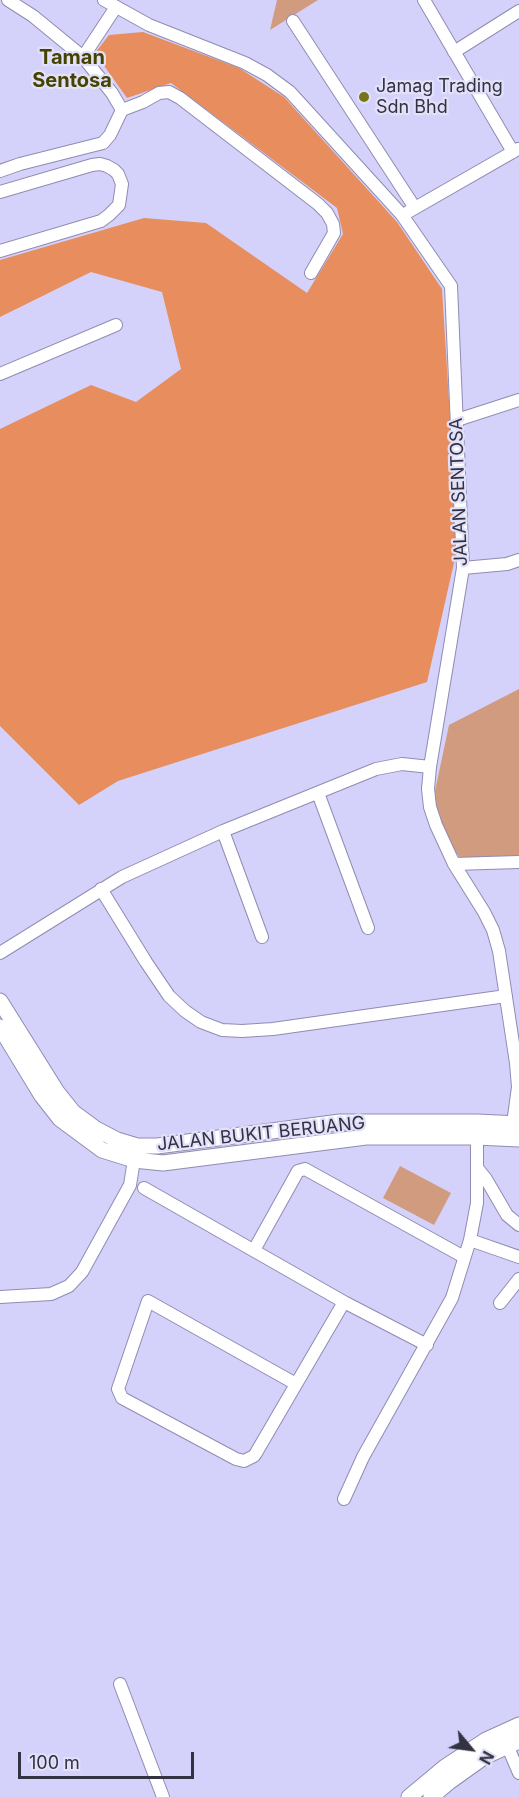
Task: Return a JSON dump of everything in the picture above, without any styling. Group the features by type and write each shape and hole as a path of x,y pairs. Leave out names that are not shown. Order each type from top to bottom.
{"main road":[{"name":"JALAN BUKIT BERUANG","path":"0,1001 57,1092 73,1112 96,1129 117,1140 137,1146 157,1146 340,1122 516,1131"},
{"name":"JALAN BUKIT BERUANG","path":"0,1028 42,1096 60,1119 102,1150 119,1157 164,1163 366,1137 477,1129"},
{"path":"409,1797 445,1767 486,1740 519,1725"},
{"path":"431,1797 484,1757 513,1743"}],"street":[{"path":"8,0 33,16 83,57 112,93 122,110"},
{"name":"JALAN SENTOSA","path":"104,0 149,25 244,63 267,75 290,92 402,215 451,286 463,568 428,789 430,807 436,825 454,864 484,912 493,930 499,951 516,1063 518,1088 516,1131"},
{"path":"402,215 516,150 424,0"},
{"path":"83,57 116,7"},
{"path":"454,52 519,11"},
{"path":"292,21 414,208"},
{"path":"0,171 103,143 110,135 122,110 159,93 170,92 327,213 333,224 334,232 312,273"},
{"path":"0,192 92,165 107,166 114,170 122,184 119,205 101,221 0,251"},
{"path":"0,374 116,325"},
{"path":"457,420 519,400"},
{"path":"463,568 507,564 519,560"},
{"path":"0,953 101,889 148,864 223,831 376,769 402,764 430,766"},
{"path":"318,793 368,928"},
{"path":"223,831 261,937"},
{"path":"454,864 519,862"},
{"path":"101,889 169,996 201,1022 222,1030 273,1029 506,996"},
{"path":"344,1499 363,1457 452,1298 470,1240 477,1203 477,1129"},
{"path":"0,1297 51,1294 69,1286 82,1272 130,1185 134,1160"},
{"path":"254,1250 298,1172 305,1169 464,1257"},
{"path":"478,1169 507,1215 519,1225"},
{"path":"144,1188 344,1302 427,1345"},
{"path":"470,1240 519,1257"},
{"path":"500,1303 519,1280"},
{"path":"296,1384 148,1301 118,1389 122,1398 236,1460 244,1461 256,1453 344,1302"},
{"path":"120,1684 163,1797"},
{"path":"513,1743 519,1773"}],"shaded area":[{"path":"277,0 318,0 270,30"},
{"path":"143,32 239,68 284,97 397,222 442,289 458,545 427,682 118,781 79,805 0,726 0,429 91,385 136,402 181,369 162,292 91,272 0,317 0,260 144,218 206,223 307,293 343,234 337,208 171,83 127,98 95,53 109,35"},
{"path":"519,689 519,858 460,858 438,825 435,791 449,725"},
{"path":"400,1166 451,1193 434,1225 383,1198"}],"place":[{"name":"Jamag Trading Sdn Bhd","path":"364,97"}],"district":[{"name":"Taman Sentosa","path":"72,70"}]}
